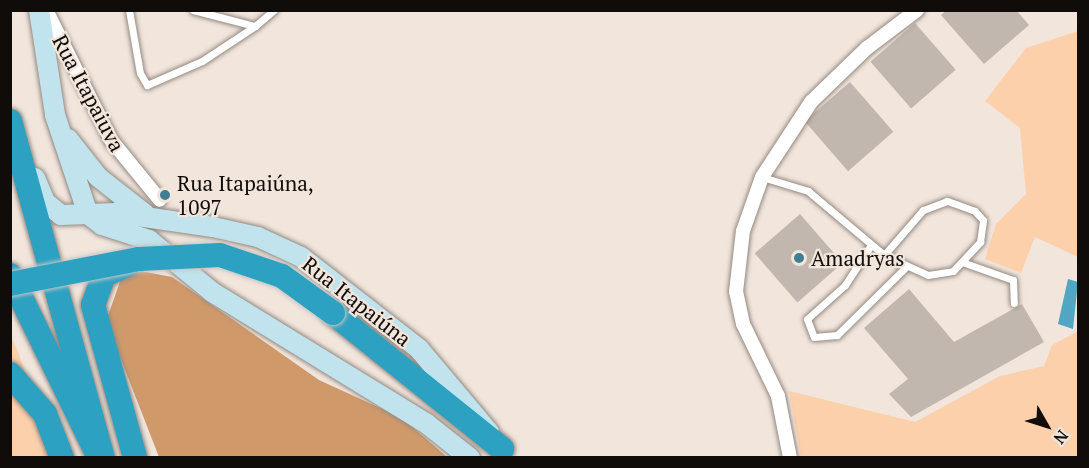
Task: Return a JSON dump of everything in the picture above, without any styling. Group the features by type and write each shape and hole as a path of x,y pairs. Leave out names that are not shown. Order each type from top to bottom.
{"highway":[{"path":"12,125 15,166 84,377 101,458"},
{"path":"10,284 139,259 220,255 282,276 333,313 504,453"},
{"path":"135,458 94,322 97,287 118,265 144,261 178,268"},
{"path":"10,275 101,458"},
{"path":"10,374 45,414 62,458"}],"main road":[{"path":"39,10 55,115 88,214"},
{"path":"55,115 98,177 155,220"},
{"path":"12,125 45,202 65,210 82,195"},
{"name":"Rua Itapaiúna","path":"45,202 61,215 88,214 155,220 233,231 322,269 419,349 504,453"},
{"name":"Rua Itapaiúna","path":"88,214 102,225 149,240 178,268 212,292 427,424 470,458"},
{"path":"212,292 213,260 233,231"}],"street":[{"name":"Rua Itapaiuva","path":"46,10 111,140 160,200"},
{"path":"790,458 778,396 743,324 736,292 739,250 762,177 811,102 867,48 918,10"}],"lane":[{"path":"129,10 140,73 147,85 202,61 255,26 274,10"},
{"path":"194,10 255,26"},
{"path":"762,177 808,191 871,245 884,255 905,268 941,276 962,262 980,242 983,220 975,211 947,201 923,210 884,255"},
{"path":"871,245 845,285 807,319 814,337 837,335 905,268"},
{"path":"962,262 1013,280 1014,303"}],"shaded area":[{"path":"1078,31 1078,257 1035,237 1021,273 985,259 996,224 1026,194 1020,128 985,101 1026,48"},
{"path":"141,271 172,277 319,380 402,418 447,457 159,457 106,321 121,279"},
{"path":"1078,331 1078,457 801,457 789,391 915,422 1000,376 1044,366 1052,345"},
{"path":"10,334 17,349 55,457 11,457"}],"water":[{"path":"1068,279 1078,282 1073,329 1058,324"}],"building":[{"path":"947,10 1016,10 1029,25 984,64 941,15"},
{"path":"915,23 956,70 911,108 870,62"},
{"path":"850,82 893,132 848,171 805,121"},
{"name":"Amadryas","path":"800,214 843,263 797,302 755,253"},
{"path":"909,289 954,342 1022,304 1044,342 911,417 889,394 908,379 864,328"}],"place":[{"name":"Rua Itapaiúna, 1097","path":"165,195"},
{"name":"Amadryas","path":"799,258"}]}
